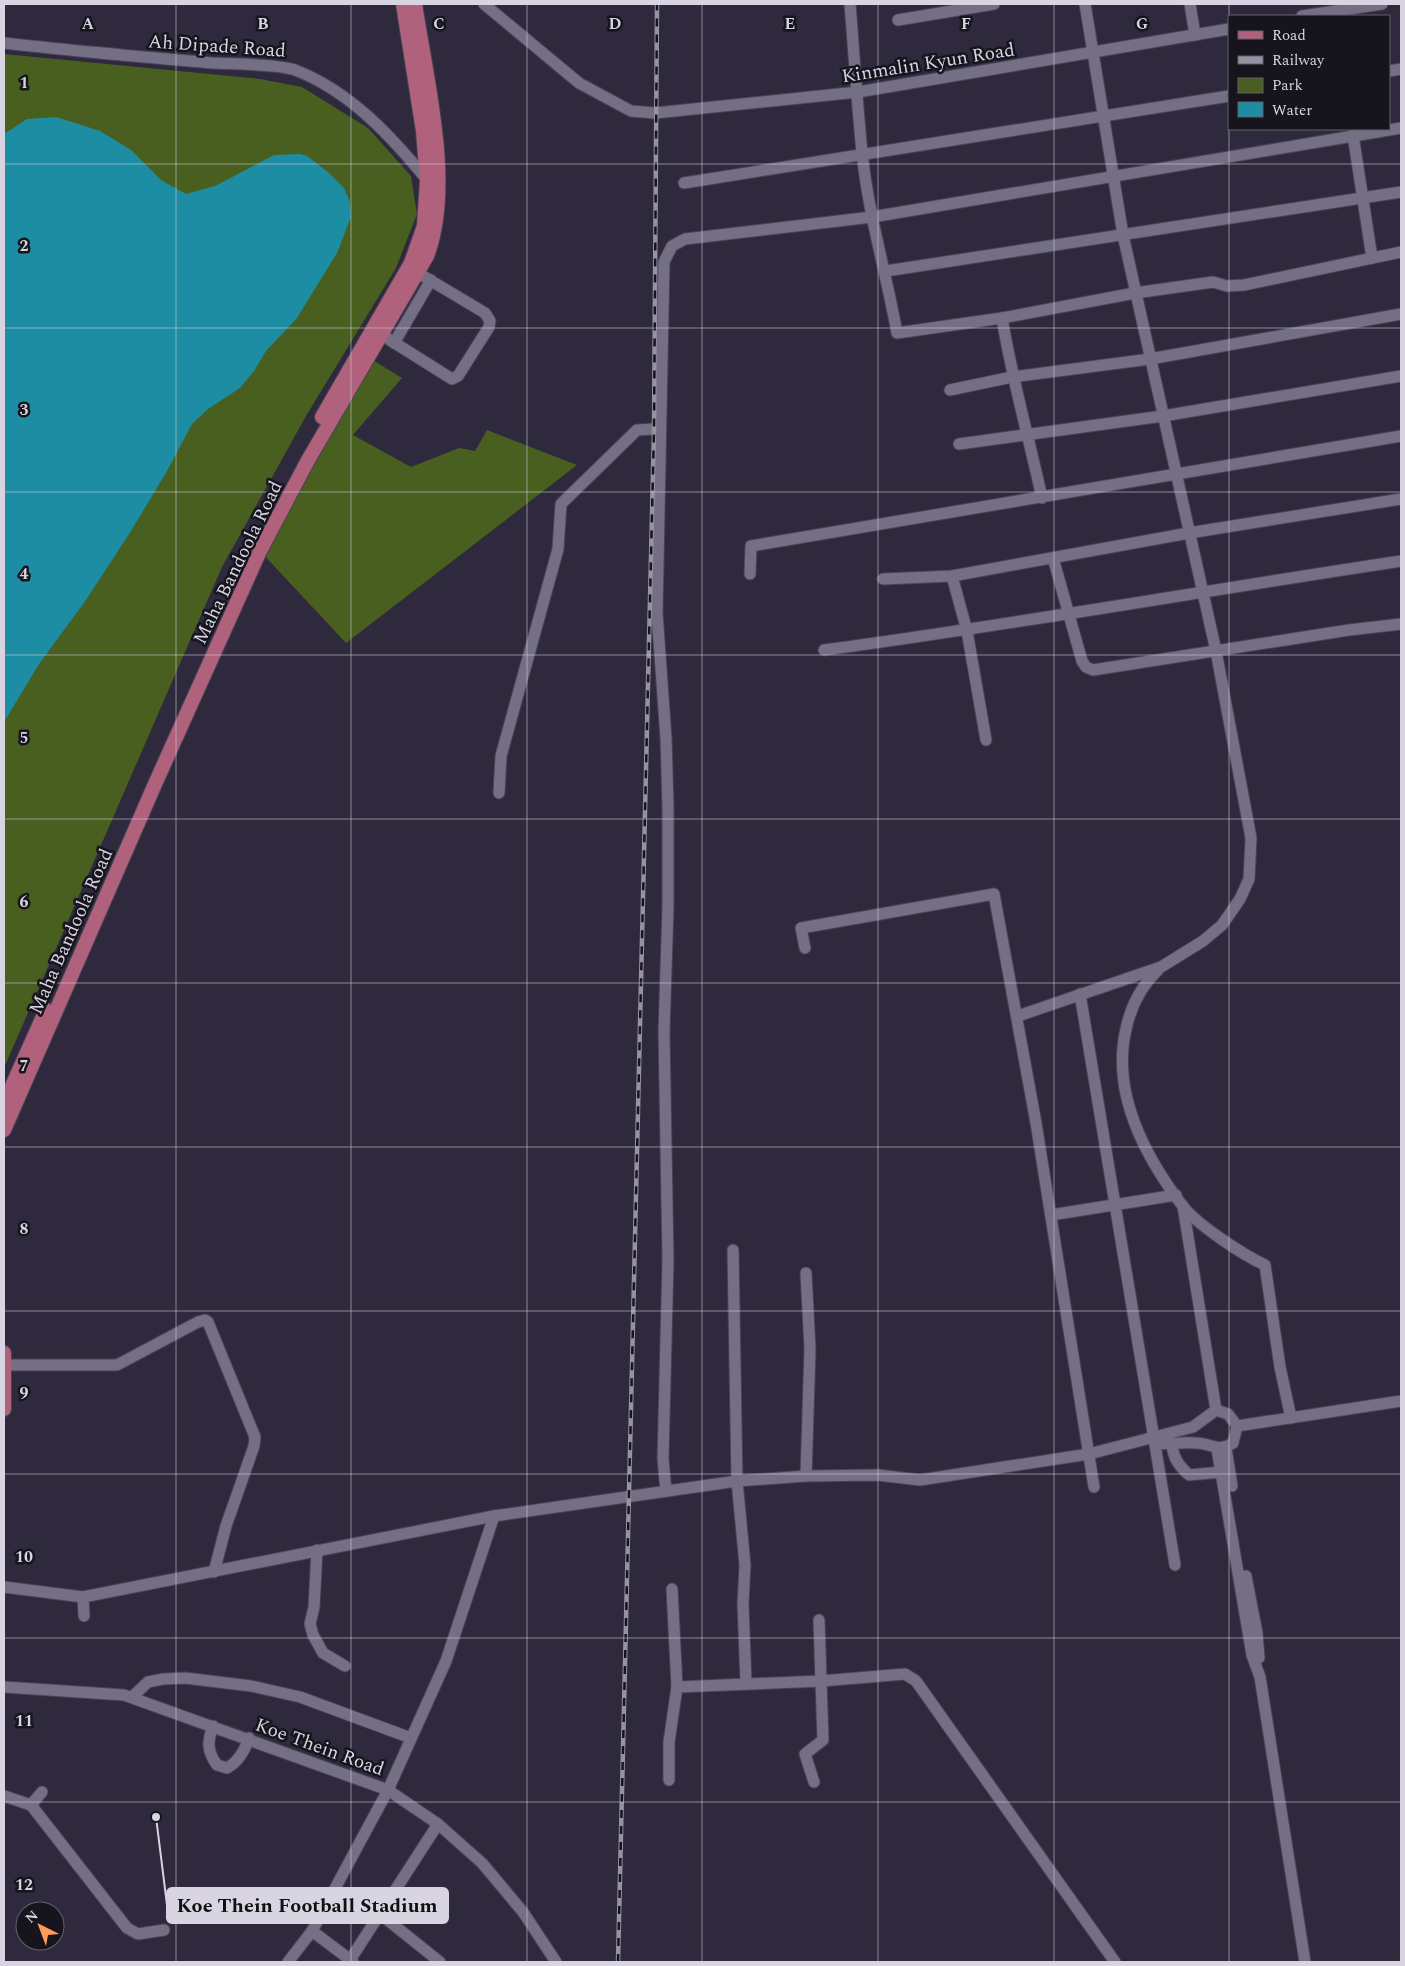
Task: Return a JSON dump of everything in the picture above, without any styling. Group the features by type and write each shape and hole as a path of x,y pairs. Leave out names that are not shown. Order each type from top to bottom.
{"main road":[{"name":"Maha Bandoola Road","path":"4,1104 8,1084 266,519 416,252 424,226 427,180 423,131 404,4"},
{"name":"Maha Bandoola Road","path":"4,1130 148,800 260,553 307,462 418,273 432,245 436,229 438,161 435,129 415,4"},
{"path":"4,1361 4,1409"}],"street":[{"name":"Kinmalin Kyun Road","path":"484,4 578,83 630,110 655,113 858,92 1228,29"},
{"path":"850,4 862,154 872,217 886,271 897,332 1002,318 1135,293 1213,282 1227,286 1244,285 1401,252"},
{"path":"898,20 994,4"},
{"path":"1085,4 1092,53 1105,115 1123,235 1216,651 1250,838 1249,879 1240,899 1222,925 1203,941 1162,967 1147,980 1132,1007 1122,1047 1123,1078 1127,1101 1148,1155 1183,1206 1245,1256 1265,1265 1280,1367 1291,1418"},
{"path":"1190,4 1195,35"},
{"path":"1309,15 1382,4"},
{"name":"Ah Dipade Road","path":"4,43 132,56 294,69 329,87 376,122 438,194"},
{"path":"684,183 1228,96"},
{"path":"666,1490 663,1459 668,1260 664,1140 664,1032 668,907 668,807 666,738 657,613 664,262 672,246 685,239 872,217 1348,133 1380,130"},
{"path":"1348,133 1372,258"},
{"path":"886,271 1401,192"},
{"path":"382,335 452,379 458,376 489,327 490,321 486,313 418,273"},
{"path":"394,343 431,280"},
{"path":"950,390 1012,377 1150,358 1401,314"},
{"path":"1002,318 1012,377 1029,434 1042,498"},
{"path":"959,444 1163,416 1401,376"},
{"path":"499,793 502,756 558,549 561,504 637,430 654,429"},
{"path":"750,574 751,546 1401,436"},
{"path":"883,579 952,576 1189,533 1401,499"},
{"path":"1053,558 1082,661 1086,667 1092,670 1349,630 1401,624"},
{"path":"824,650 966,631 1068,612 1401,561"},
{"path":"952,576 966,631 986,740"},
{"path":"805,948 801,928 994,894 1018,1016 1094,1487"},
{"path":"1018,1016 1162,967"},
{"path":"1080,994 1175,1565"},
{"path":"1051,1215 1176,1195"},
{"path":"1183,1206 1216,1410"},
{"path":"733,1250 737,1481 745,1565 743,1604 746,1684"},
{"path":"806,1273 810,1349 806,1476"},
{"path":"4,1361 117,1365 198,1322 205,1320 208,1322 255,1436 254,1446 226,1526 214,1572"},
{"path":"1237,1426 1401,1401"},
{"path":"4,1587 83,1597 494,1516 737,1481 806,1476 878,1475 920,1480 1089,1454 1155,1440 1193,1427 1216,1410"},
{"path":"1216,1410 1228,1414 1237,1426"},
{"path":"1155,1440 1172,1444 1198,1443 1221,1448 1233,1443 1237,1426"},
{"path":"1172,1444 1173,1453 1179,1466 1189,1476 1222,1472"},
{"path":"1221,1448 1222,1472 1252,1655 1260,1677"},
{"path":"1221,1448 1257,1633 1260,1677 1305,1962"},
{"path":"288,1962 312,1931 388,1790 446,1661 494,1516"},
{"path":"318,1550 314,1607 310,1624 313,1636 324,1653 345,1666"},
{"path":"669,1780 669,1742 677,1687 672,1589"},
{"path":"83,1597 84,1616"},
{"path":"814,1782 805,1754 823,1740 818,1620"},
{"path":"677,1687 821,1682 905,1674 916,1682 1115,1962"},
{"path":"132,1697 148,1682 163,1678 185,1678 252,1686 300,1697 411,1738"},
{"name":"Koe Thein Road","path":"4,1687 132,1697 388,1790 438,1824 482,1863 523,1912 556,1962"},
{"path":"213,1726 208,1746 210,1756 217,1765 227,1768 234,1764 246,1748 249,1738"},
{"path":"31,1805 42,1792"},
{"path":"4,1796 31,1805 127,1928 138,1934 164,1930"},
{"path":"312,1931 352,1961 438,1824"},
{"path":"380,1914 440,1962"}],"green space":[{"path":"4,54 260,79 302,87 368,128 411,176 417,214 396,268 306,416 222,567 4,1068"},
{"path":"368,357 402,378 353,435 411,467 459,448 475,451 487,430 577,465 346,643 260,551"}],"water":[{"path":"56,117 100,131 131,150 161,180 186,194 215,186 274,155 300,154 307,156 329,173 344,188 350,202 351,217 337,253 297,318 266,351 254,371 240,388 208,409 192,424 167,471 131,531 86,600 39,664 4,722 4,134 27,119"}],"railway":[{"path":"618,1962 654,429 657,4"}],"place":[{"name":"Koe Thein Football Stadium","path":"156,1817"}]}
